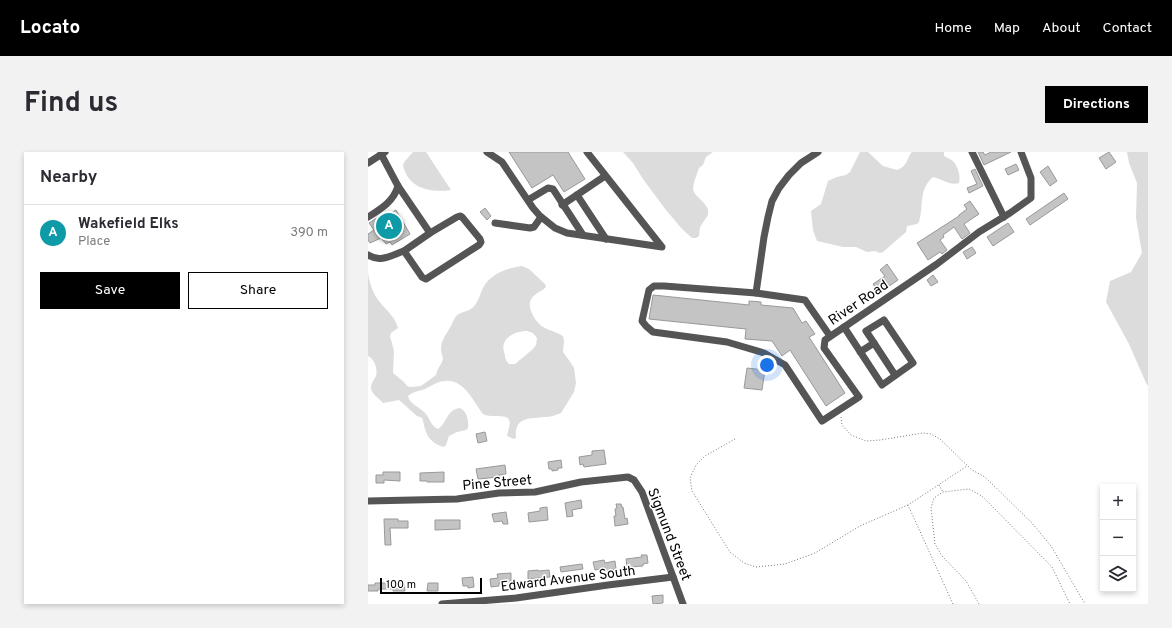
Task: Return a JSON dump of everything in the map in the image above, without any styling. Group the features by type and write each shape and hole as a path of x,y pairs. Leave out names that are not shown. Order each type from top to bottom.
{"street":[{"path":"487,152 502,162 541,217 546,222 562,231 662,247 587,152"},
{"path":"756,293 764,237 772,201 788,175 818,152"},
{"path":"972,152 1004,217"},
{"name":"River Road","path":"839,411 822,421 784,366 764,353 726,342 653,332 642,321 649,290 654,286 664,286 756,293 805,300 830,336 937,264 979,232 1031,198 1031,178 1021,152"},
{"path":"368,163 383,153 398,186 430,233"},
{"path":"562,205 606,176"},
{"path":"368,217 388,203 398,186"},
{"path":"528,200 548,188 551,188 583,235"},
{"path":"577,195 606,239"},
{"path":"368,255 375,259 380,259 404,251 457,216 462,217 481,242 479,245 426,279 422,277 404,251"},
{"path":"495,223 531,228 535,226 541,217"},
{"path":"844,327 882,385 896,376 913,363 884,320 866,331 896,376"},
{"path":"830,336 825,340 824,348 859,397 839,411"},
{"path":"860,352 874,343"},
{"name":"Pine Street","path":"368,501 457,498 499,493 535,492 581,482 628,477"},
{"name":"Sigmund Street","path":"628,477 634,480 642,492 683,604"},
{"name":"Edward Avenue South","path":"442,604 516,598 673,577"}],"path":[{"path":"839,411 842,425 851,435 866,441 923,433 931,434 940,439 972,470 985,477 1032,523 1052,546 1085,604"},
{"path":"735,439 706,456 696,465 690,478 692,492 730,552 744,563 756,567 785,564 815,553 860,526 908,505 968,466"},
{"path":"939,484 943,492"},
{"path":"979,604 966,581 942,556 935,544 931,508 934,498 943,492 969,489 982,496 1052,567 1070,604"},
{"path":"908,505 953,604"}],"shaded area":[{"path":"413,152 426,152 451,190 428,190 421,188 410,179 403,165"},
{"path":"623,152 713,152 706,157 703,165 699,168 694,182 693,190 695,194 708,209 708,215 700,227 699,236 692,238 682,229 666,210 633,163"},
{"path":"860,152 868,152 883,166 897,170 905,164 912,152 944,152 944,156 955,163 958,169 960,181 956,184 949,183 933,177 928,182 923,193 919,222 917,224 907,226 906,232 883,252 867,252 856,247 843,247 817,241 813,230 811,211 821,204 828,181 846,175 850,172"},
{"path":"1127,152 1148,152 1148,386 1129,344 1106,302 1110,281 1131,272 1142,253 1136,218 1137,183 1129,163"},
{"path":"522,266 529,269 545,284 546,287 535,295 530,301 532,314 540,325 563,336 563,352 574,368 576,383 574,392 561,413 549,417 529,419 520,422 516,431 516,438 514,439 507,436 510,423 508,418 483,414 472,397 463,387 452,381 442,381 408,396 410,401 426,414 432,424 438,429 455,409 460,408 466,414 468,419 468,428 449,436 444,447 439,445 433,442 427,435 422,418 417,416 399,400 383,403 374,395 371,388 376,376 376,367 374,362 368,356 368,273 376,297 392,315 398,328 391,333 390,336 394,351 393,373 410,387 421,386 436,375 443,358 441,353 442,344 456,316 473,307 478,301 486,283 494,275","holes":["522,331 533,333 537,338 536,345 533,349 515,364 509,364 503,347 506,339 513,334"]}],"building":[{"path":"509,152 568,152 585,179 564,192 553,175 532,188"},
{"path":"978,152 983,152 985,155 991,152 1011,152 984,165"},
{"path":"1109,152 1116,162 1106,169 1099,158"},
{"path":"1016,164 1019,170 1008,175 1005,169"},
{"path":"1048,166 1057,181 1050,186 1040,172"},
{"path":"975,169 983,186 969,193 967,188 977,184 971,171"},
{"path":"1064,193 1068,199 1030,225 1026,219"},
{"path":"970,201 979,214 964,224 970,233 962,239 954,227 943,235 944,237 940,240 947,250 942,254 940,252 928,260 917,243 959,216 967,209 964,205"},
{"path":"485,208 491,216 487,220 480,212"},
{"path":"396,210 410,234 392,245 390,242 386,244 381,238 370,243 368,240 368,234 374,230 369,223 380,216 381,219"},
{"path":"1008,223 1014,232 993,246 987,237"},
{"path":"972,247 976,253 967,259 963,252"},
{"path":"887,264 898,280 879,293 873,284 885,276 880,270"},
{"path":"933,275 938,282 931,286 927,280"},
{"path":"653,295 749,305 749,301 761,302 761,305 793,308 802,323 806,321 815,334 809,337 845,393 826,406 790,350 782,356 772,341 745,339 746,329 649,319"},
{"path":"747,368 765,370 762,390 744,388"},
{"path":"485,432 487,441 478,443 476,434"},
{"path":"604,450 606,464 584,467 583,464 580,465 579,457 592,455 592,451"},
{"path":"561,460 562,468 552,471 552,469 549,469 548,462"},
{"path":"505,465 506,474 499,475 499,477 478,479 476,469"},
{"path":"383,472 400,472 400,481 384,480 384,483 376,483 376,475 383,475"},
{"path":"444,472 444,482 420,481 420,473"},
{"path":"581,500 582,508 572,510 573,516 567,517 565,503"},
{"path":"616,504 621,504 623,507 625,519 627,518 628,524 615,526 614,516 616,516"},
{"path":"547,507 548,520 529,522 528,513 540,511 540,508"},
{"path":"506,512 508,524 503,524 502,521 494,522 492,514"},
{"path":"384,519 408,521 408,528 390,528 391,545 385,545"},
{"path":"435,520 460,520 460,529 435,530"},
{"path":"641,555 647,555 648,563 643,564 643,566 627,566 626,559 642,557"},
{"path":"604,560 605,563 615,561 616,569 606,571 606,568 595,570 593,562"},
{"path":"582,564 583,569 561,572 560,567"},
{"path":"549,570 550,577 528,579 528,571"},
{"path":"511,573 511,582 499,583 499,586 491,587 490,579 498,578 497,574"},
{"path":"473,577 474,587 468,588 468,586 463,586 462,578"},
{"path":"375,583 404,583 405,591 378,589 378,591 368,591 368,585 375,585"},
{"path":"428,583 438,583 438,591 427,591"},
{"path":"663,595 663,603 653,604 652,596"}],"place":[{"name":"Wakefield Elks","path":"389,226"}]}
